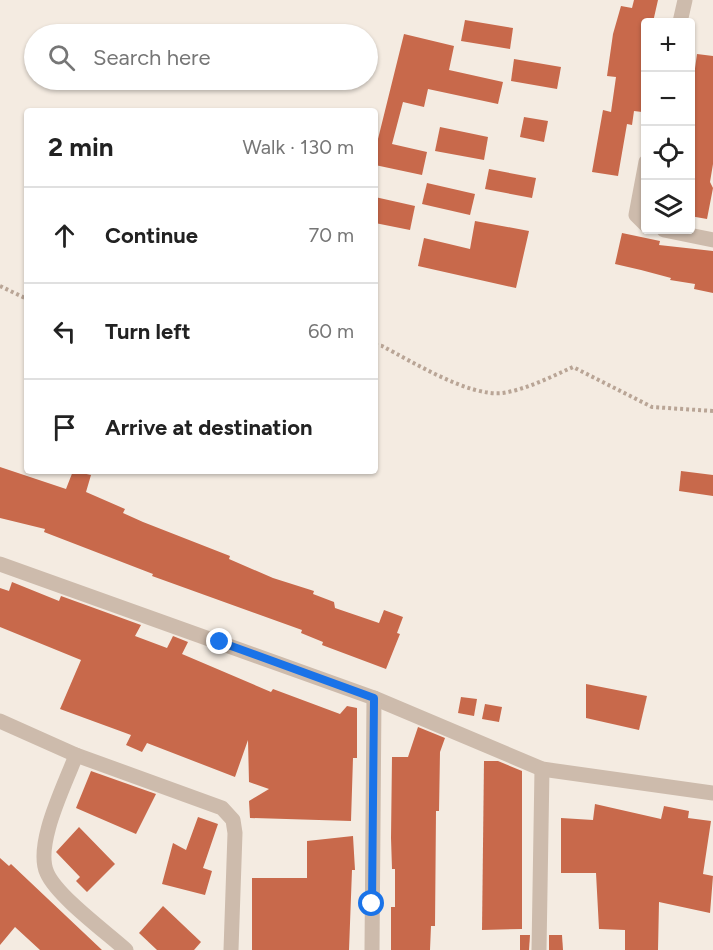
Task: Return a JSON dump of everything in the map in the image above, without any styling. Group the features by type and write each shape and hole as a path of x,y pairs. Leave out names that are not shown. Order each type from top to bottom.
{"street":[{"path":"681,18 686,0"},
{"path":"641,186 636,215 641,221"},
{"path":"684,234 713,240"},
{"path":"0,564 374,698 542,769 713,793"},
{"path":"372,950 374,698"},
{"path":"0,721 76,755 222,808 229,813 235,833 231,950"},
{"path":"76,755 44,843 44,863 54,886 126,950"},
{"path":"539,950 542,769"}],"path":[{"path":"0,286 24,297"},
{"path":"378,345 454,384 501,393 537,383 573,367 652,407 713,411"}],"building":[{"path":"634,0 658,0 654,18 641,18 641,112 634,111 632,125 627,124 618,176 592,172 603,110 611,112 616,77 607,76 613,34 621,6 632,8"},
{"path":"465,20 513,28 510,49 461,41"},
{"path":"404,34 454,46 449,70 503,82 498,104 428,89 424,107 403,102 392,144 427,152 422,175 378,166 378,139"},
{"path":"697,54 713,56 713,164 710,182 713,188 707,219 695,217 695,68"},
{"path":"514,59 561,67 557,89 511,81"},
{"path":"524,117 548,121 544,142 520,137"},
{"path":"440,127 488,137 484,160 435,151"},
{"path":"489,169 536,178 532,198 485,189"},
{"path":"427,183 475,194 470,215 422,204"},
{"path":"378,198 415,206 410,230 378,224"},
{"path":"475,221 529,231 516,288 418,266 424,238 470,249"},
{"path":"622,233 660,241 659,245 713,251 713,293 694,289 695,284 670,280 671,278 615,264"},
{"path":"0,467 66,489 72,474 91,475 86,492 125,509 123,513 230,556 229,559 273,578 314,591 313,594 334,602 335,608 379,623 384,610 403,617 397,633 400,634 386,669 322,645 323,642 301,633 302,630 152,576 153,574 44,532 45,529 0,518"},
{"path":"681,471 713,475 713,496 679,491"},
{"path":"12,582 59,601 61,596 141,625 135,636 167,648 173,636 188,642 182,654 271,692 273,689 340,714 347,706 357,708 357,758 353,758 351,821 250,818 249,801 269,789 249,782 248,740 235,777 147,743 142,752 126,745 131,735 60,709 81,660 0,627 0,588 9,591"},
{"path":"586,684 647,696 639,730 586,718"},
{"path":"461,697 477,699 474,716 458,713"},
{"path":"485,704 502,707 499,722 482,719"},
{"path":"418,727 445,738 440,752 439,811 436,811 435,926 431,926 430,950 391,950 391,907 395,907 395,869 392,869 391,838 392,757 408,757"},
{"path":"484,761 498,761 522,771 522,929 482,930"},
{"path":"91,771 156,794 136,834 76,808"},
{"path":"595,804 661,819 664,806 689,811 688,818 711,821 703,874 713,876 710,913 659,902 658,950 625,950 625,930 599,929 596,873 561,873 561,818 593,820"},
{"path":"198,817 218,824 203,868 212,871 205,895 162,884 173,843 186,850"},
{"path":"79,827 115,864 87,892 76,881 80,877 56,852"},
{"path":"353,836 355,870 352,870 349,950 252,950 252,878 307,878 307,841"},
{"path":"0,858 9,866 11,864 102,950 40,950 15,927 0,945"},
{"path":"163,906 201,942 194,950 157,950 139,933"},
{"path":"520,935 530,935 529,950 520,950"},
{"path":"549,935 562,935 563,950 549,950"}],"route":[{"path":"220,642 374,698 372,904"}]}
